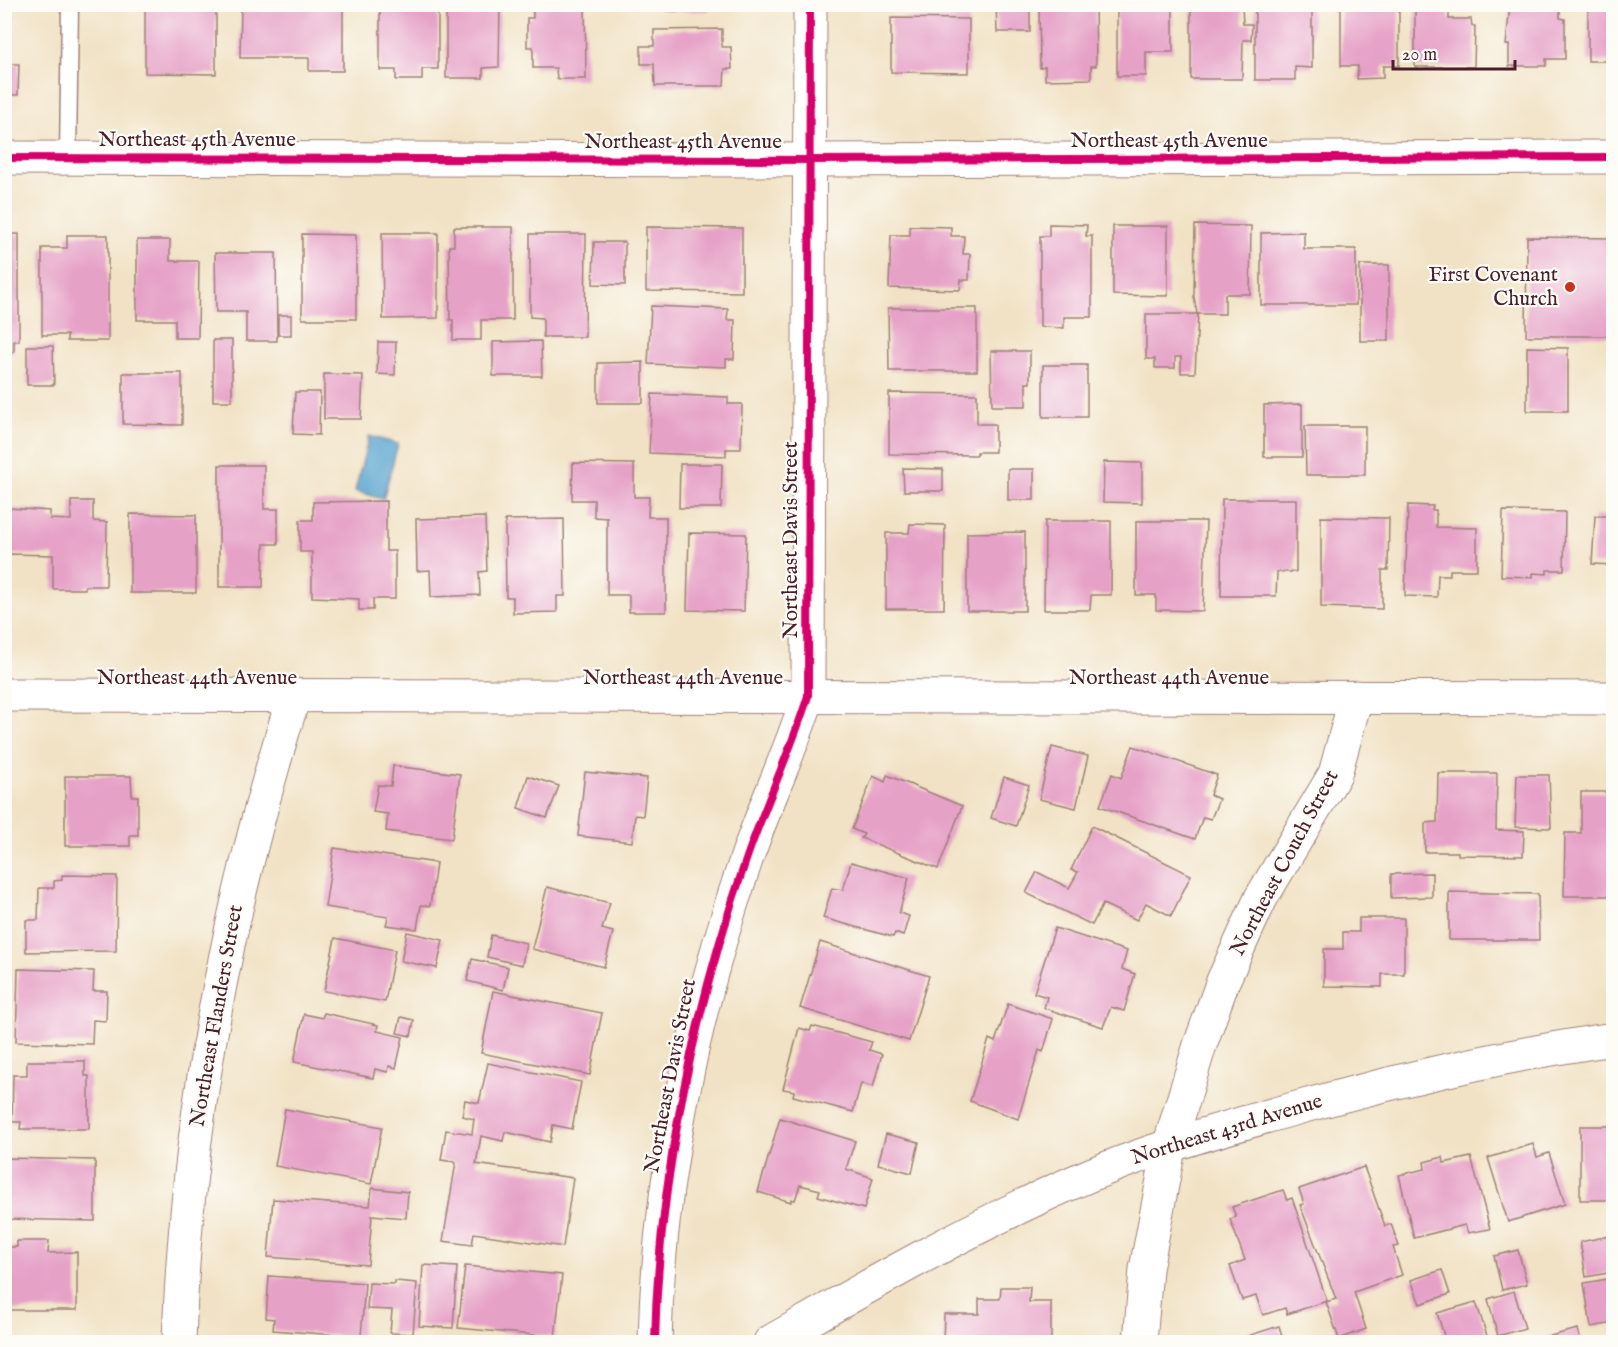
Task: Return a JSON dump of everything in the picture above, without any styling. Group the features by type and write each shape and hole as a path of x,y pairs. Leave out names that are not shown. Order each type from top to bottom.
{"street":[{"name":"Northeast Davis Street","path":"655,1342 666,1200 710,971 744,865 796,738 808,696 810,4"},
{"name":"Northeast 45th Avenue","path":"4,158 810,160 1614,157"},
{"name":"Northeast 44th Avenue","path":"4,695 1614,698"},
{"name":"Northeast Flanders Street","path":"179,1342 190,1182 205,1070 221,978 264,789 294,696"},
{"name":"Northeast Couch Street","path":"1140,1342 1146,1269 1170,1143 1223,981 1261,898 1335,774 1356,697"},
{"name":"Northeast 43rd Avenue","path":"770,1342 978,1228 1067,1185 1170,1143 1442,1071 1551,1048 1614,1039"}],"lane":[{"path":"68,158 70,4"}],"water":[{"path":"369,436 398,444 383,499 355,491"}],"building":[{"path":"145,4 216,4 216,74 145,73"},
{"path":"241,4 343,7 343,71 309,71 309,58 240,58"},
{"path":"380,4 438,4 438,69 422,69 422,80 396,80 396,70 380,70"},
{"path":"446,4 500,4 499,67 483,68 483,78 446,78"},
{"path":"533,4 585,4 586,79 557,79 556,68 533,68 533,47 527,47 527,18 533,18"},
{"path":"666,4 708,4 708,11 666,11"},
{"path":"996,4 1030,4 1030,32 997,32"},
{"path":"1039,4 1095,4 1096,66 1091,66 1091,79 1045,80 1045,67 1040,68"},
{"path":"1117,4 1173,4 1173,52 1146,52 1146,76 1117,76"},
{"path":"1255,4 1312,4 1312,68 1295,67 1295,80 1255,80"},
{"path":"1338,4 1399,4 1399,66 1383,66 1383,78 1357,79 1358,66 1341,66 1341,8 1338,8"},
{"path":"1415,4 1449,5 1449,19 1471,19 1472,26 1475,26 1474,67 1415,67"},
{"path":"1588,4 1614,4 1614,72 1610,72 1610,61 1588,61"},
{"path":"1191,5 1242,6 1243,24 1252,24 1251,40 1243,40 1242,79 1191,79"},
{"path":"1510,5 1560,5 1560,18 1565,19 1565,59 1546,59 1546,66 1509,66 1509,45 1506,45"},
{"path":"891,18 969,19 969,73 891,72"},
{"path":"722,29 722,47 731,47 732,69 725,69 724,85 655,86 654,64 641,64 641,46 654,46 654,30"},
{"path":"4,64 19,64 18,95 4,95"},
{"path":"1049,224 1087,225 1086,236 1092,236 1092,317 1064,317 1064,328 1040,327 1040,236 1049,236"},
{"path":"1195,225 1251,226 1250,294 1225,294 1225,314 1197,314 1194,297"},
{"path":"910,226 951,227 951,236 964,236 963,254 970,254 969,280 961,280 960,290 889,288 891,235 910,235"},
{"path":"1113,226 1168,226 1168,296 1113,295"},
{"path":"454,227 513,227 513,320 481,320 481,340 453,340 453,320 450,320 449,246 454,246"},
{"path":"646,227 742,228 742,292 646,291"},
{"path":"1304,232 1304,249 1356,249 1356,305 1261,305 1261,233"},
{"path":"382,233 438,233 438,318 383,319"},
{"path":"4,234 19,234 19,341 14,341 14,352 4,352"},
{"path":"302,234 356,235 356,319 302,319"},
{"path":"530,234 586,234 585,337 543,337 543,318 530,317"},
{"path":"67,235 108,235 108,341 67,341 67,335 42,335 42,248 67,248"},
{"name":"First Covenant Church","path":"1527,237 1614,238 1614,336 1526,336"},
{"path":"137,240 170,240 170,261 199,261 198,338 175,338 175,320 137,320"},
{"path":"594,242 625,242 625,285 593,284"},
{"path":"215,253 276,253 277,341 246,341 246,312 216,312"},
{"path":"1360,265 1389,265 1389,341 1360,341"},
{"path":"651,306 728,309 727,320 735,320 734,359 726,359 726,367 648,364"},
{"path":"888,308 977,308 977,371 889,371"},
{"path":"1146,314 1198,314 1195,373 1181,373 1181,357 1175,357 1175,368 1155,368 1155,359 1146,359"},
{"path":"278,315 291,315 291,335 278,335"},
{"path":"213,340 232,340 232,401 213,401"},
{"path":"541,341 542,376 493,376 493,342"},
{"path":"378,342 396,342 395,375 377,374"},
{"path":"27,346 53,346 54,385 27,385"},
{"path":"1527,347 1568,348 1568,411 1527,411"},
{"path":"991,351 1030,351 1030,383 1026,383 1026,406 992,406"},
{"path":"643,362 643,403 598,403 598,363"},
{"path":"1043,365 1087,365 1087,417 1043,417"},
{"path":"123,373 182,373 182,425 123,424"},
{"path":"324,374 363,375 361,419 324,419"},
{"path":"295,392 320,392 319,435 293,434"},
{"path":"889,393 977,394 977,424 995,424 995,452 977,452 977,455 889,454"},
{"path":"652,394 728,397 728,404 742,404 741,449 726,449 726,456 649,453"},
{"path":"1302,404 1302,457 1264,457 1264,405"},
{"path":"1305,426 1365,426 1365,475 1306,475"},
{"path":"1104,462 1142,463 1142,503 1103,502"},
{"path":"573,463 634,464 634,497 649,497 648,517 666,517 666,612 629,612 629,595 607,595 607,518 594,517 594,500 572,500"},
{"path":"680,464 722,464 721,508 679,508"},
{"path":"219,465 264,465 264,509 278,509 278,544 264,544 263,587 219,587"},
{"path":"903,468 943,469 943,491 904,491"},
{"path":"1008,469 1034,469 1034,500 1008,500"},
{"path":"4,499 9,499 9,508 50,511 50,519 71,520 71,501 93,501 93,521 107,522 106,586 85,586 85,589 53,589 53,555 9,554 8,589 4,589"},
{"path":"1222,499 1296,499 1296,572 1277,572 1276,596 1221,596"},
{"path":"386,501 386,551 395,551 395,599 373,599 373,610 359,610 359,599 312,597 312,552 300,552 300,520 313,520 313,502"},
{"path":"1408,505 1433,506 1432,510 1436,510 1436,527 1477,528 1477,570 1450,570 1450,575 1438,575 1437,597 1405,596"},
{"path":"1503,511 1565,512 1564,570 1547,570 1547,574 1533,573 1533,577 1501,576"},
{"path":"130,514 196,515 196,593 130,593"},
{"path":"1595,516 1614,516 1614,565 1592,564"},
{"path":"485,517 487,571 479,572 480,595 431,597 430,570 417,571 416,519"},
{"path":"1321,517 1389,518 1388,570 1382,570 1382,609 1321,607"},
{"path":"564,519 565,596 557,596 557,612 513,613 513,597 506,597 505,520"},
{"path":"1045,521 1111,521 1111,595 1091,595 1090,610 1044,610"},
{"path":"1136,521 1206,521 1203,611 1156,610 1156,595 1136,595"},
{"path":"910,524 945,525 944,609 886,609 886,533 909,533"},
{"path":"1025,532 1025,611 967,611 967,533"},
{"path":"689,533 746,534 744,611 687,610"},
{"path":"1133,746 1217,775 1210,795 1219,799 1211,819 1203,817 1195,839 1100,806 1112,774 1121,778"},
{"path":"1052,747 1088,756 1076,808 1039,799"},
{"path":"393,766 460,774 452,839 386,831 388,814 373,812 378,785 391,786"},
{"path":"585,772 647,778 643,816 635,815 632,842 578,836"},
{"path":"1438,773 1497,773 1496,830 1524,831 1523,856 1425,852 1425,823 1437,822"},
{"path":"887,775 962,806 938,869 861,838 864,834 852,829 873,776 885,782"},
{"path":"1517,775 1549,775 1551,828 1515,827"},
{"path":"65,776 131,776 132,796 138,796 138,835 130,835 130,846 65,846"},
{"path":"528,776 559,786 547,818 518,808"},
{"path":"1004,777 1029,785 1016,826 991,818"},
{"path":"1581,792 1614,792 1614,896 1564,896 1565,833 1581,833"},
{"path":"1092,826 1191,875 1171,916 1146,903 1137,920 1103,904 1092,925 1026,893 1037,872 1069,888 1078,872 1071,870"},
{"path":"334,848 436,863 430,906 421,905 417,929 386,925 388,917 325,907"},
{"path":"851,862 909,878 899,913 909,916 903,936 895,933 893,937 823,918 832,888 843,890"},
{"path":"1432,873 1432,897 1391,898 1391,874"},
{"path":"62,875 117,876 116,951 26,952 26,920 38,920 39,888 54,888 54,881 62,880"},
{"path":"547,887 610,903 602,929 613,932 604,967 532,949"},
{"path":"1449,892 1538,894 1539,940 1449,940"},
{"path":"1359,918 1404,918 1404,974 1382,974 1382,987 1324,986 1324,949 1343,949 1343,932 1359,932"},
{"path":"1055,928 1127,951 1122,969 1135,974 1124,1011 1111,1007 1103,1027 1044,1008 1047,997 1034,993"},
{"path":"407,932 443,940 437,968 401,961"},
{"path":"491,935 526,943 522,965 487,957"},
{"path":"335,938 395,950 385,1002 324,991"},
{"path":"820,942 929,976 909,1041 800,1008"},
{"path":"472,959 508,967 503,990 467,981"},
{"path":"18,969 94,971 93,991 107,991 106,1021 93,1020 92,1044 16,1042"},
{"path":"493,991 602,1013 590,1075 481,1053"},
{"path":"1008,1004 1053,1019 1043,1052 1039,1050 1018,1119 970,1101 989,1039 995,1042"},
{"path":"324,1013 378,1025 377,1031 403,1037 396,1068 389,1066 388,1072 375,1069 373,1078 294,1062 304,1014 322,1018"},
{"path":"401,1017 414,1020 411,1036 397,1033"},
{"path":"812,1026 872,1042 869,1050 882,1054 873,1087 861,1083 853,1112 793,1096 794,1091 783,1089 799,1028 810,1031"},
{"path":"27,1061 85,1061 85,1076 89,1076 89,1129 20,1129 21,1122 12,1122 13,1075 27,1075"},
{"path":"488,1063 581,1082 572,1129 553,1125 550,1142 505,1132 503,1141 481,1136 476,1164 573,1178 563,1247 474,1233 472,1245 443,1241 456,1162 441,1160 446,1130 472,1134 474,1119 462,1116 465,1100 479,1103"},
{"path":"285,1109 382,1127 371,1184 275,1166"},
{"path":"780,1118 855,1141 846,1169 873,1178 864,1209 818,1196 820,1190 800,1185 795,1200 791,1199 791,1202 758,1192"},
{"path":"1580,1126 1614,1126 1614,1200 1580,1200"},
{"path":"886,1134 919,1142 912,1173 878,1164"},
{"path":"1533,1144 1537,1157 1549,1153 1565,1204 1508,1222 1488,1158"},
{"path":"1443,1157 1444,1163 1471,1157 1490,1229 1468,1233 1465,1225 1414,1238 1399,1175 1425,1169 1424,1162"},
{"path":"4,1158 95,1160 95,1221 4,1219"},
{"path":"1364,1167 1385,1226 1391,1224 1399,1246 1393,1247 1402,1275 1354,1292 1366,1329 1339,1339 1326,1302 1336,1299 1300,1205 1304,1204 1299,1189"},
{"path":"372,1188 408,1192 406,1218 372,1215 368,1265 268,1257 273,1199 370,1206"},
{"path":"1283,1190 1287,1200 1292,1198 1327,1301 1287,1314 1285,1308 1263,1315 1256,1296 1242,1300 1230,1266 1245,1260 1230,1219 1236,1217 1232,1207"},
{"path":"1614,1235 1614,1272 1586,1277 1580,1242"},
{"path":"17,1241 49,1241 48,1253 77,1252 77,1310 4,1310 4,1247 17,1247"},
{"path":"1518,1250 1527,1284 1502,1290 1494,1256"},
{"path":"423,1265 457,1267 453,1328 419,1326"},
{"path":"465,1266 562,1275 555,1337 458,1328"},
{"path":"1442,1270 1450,1294 1420,1304 1411,1280"},
{"path":"269,1276 365,1283 361,1337 273,1330 274,1319 266,1318"},
{"path":"1614,1278 1614,1323 1591,1327 1584,1283"},
{"path":"395,1281 417,1283 413,1334 390,1333 392,1310 367,1309 369,1283 395,1284"},
{"path":"1001,1287 1030,1287 1029,1302 1051,1302 1051,1342 943,1342 944,1314 979,1314 979,1299 1000,1299"},
{"path":"1514,1291 1525,1328 1498,1336 1488,1299"},
{"path":"1476,1302 1489,1342 1446,1342 1437,1313"},
{"path":"1279,1326 1284,1342 1239,1342 1238,1339"},
{"path":"1578,1329 1581,1342 1527,1342"}],"cycle path":[{"path":"655,1342 663,1222 671,1161 694,1040 709,981 744,866 808,696 810,4"},
{"path":"4,158 810,160 1614,157"}],"place":[{"name":"First Covenant Church","path":"1570,287"}]}
